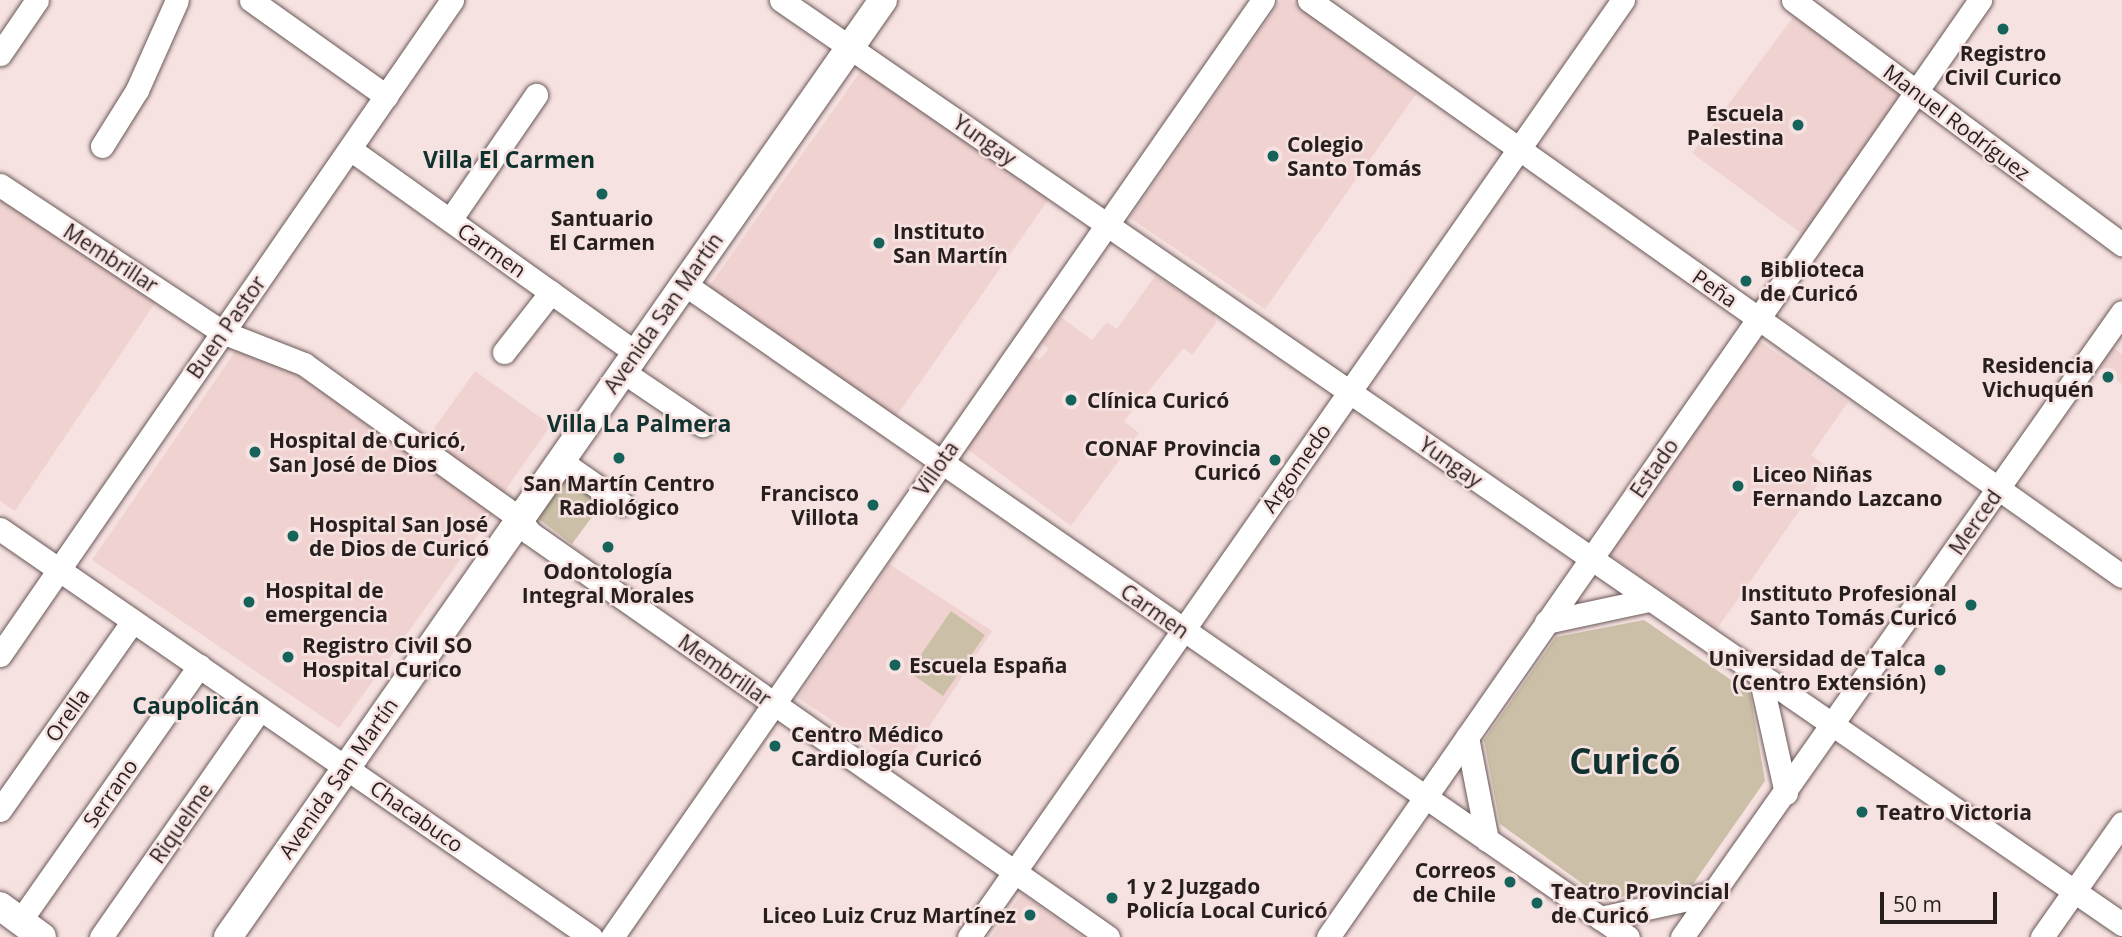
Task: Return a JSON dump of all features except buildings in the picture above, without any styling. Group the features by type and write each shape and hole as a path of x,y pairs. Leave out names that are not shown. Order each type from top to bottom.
{"main road":[{"name":"Avenida San Martín","path":"228,937 518,517 883,0"}],"street":[{"path":"0,54 37,0"},
{"path":"102,146 136,90 177,0"},
{"path":"251,0 386,96"},
{"name":"Buen Pastor","path":"0,655 452,0"},
{"name":"Yungay","path":"781,0 2122,924"},
{"name":"Villota","path":"612,937 772,703 1263,0"},
{"name":"Peña","path":"1309,0 2122,576"},
{"name":"Argomedo","path":"969,937 1623,0"},
{"name":"Manuel Rodríguez","path":"1793,0 2122,244"},
{"name":"Estado","path":"1328,937 1590,558 1918,93 1980,0"},
{"path":"450,220 537,95"},
{"name":"Carmen","path":"350,149 551,292 702,425"},
{"name":"Membrillar","path":"0,185 222,332 304,364 518,517 530,533 1108,937"},
{"name":"Carmen","path":"683,283 1628,937"},
{"path":"504,352 551,292"},
{"name":"Merced","path":"1682,937 1786,793 2122,312"},
{"path":"559,460 622,504"},
{"name":"Chacabuco","path":"0,529 591,937"},
{"path":"1546,622 1649,600"},
{"name":"Orella","path":"0,810 133,621"},
{"name":"Serrano","path":"21,921 199,666"},
{"path":"1760,676 1786,793"},
{"name":"Riquelme","path":"101,937 260,709"},
{"path":"1467,737 1488,840"},
{"path":"2042,937 2122,823"},
{"path":"1600,918 1711,894"}],"shaded area":[{"name":"Colegio Santo Tomás","path":"1281,0 1291,0 1416,94 1265,309 1130,218"},
{"name":"Escuela Palestina","path":"1794,16 1904,97 1805,236 1692,153"},
{"name":"Instituto San Martín","path":"865,65 1053,193 893,421 705,292"},
{"path":"0,195 157,300 15,511 0,501"},
{"name":"Clínica Curicó","path":"1155,276 1214,314 1216,323 1192,355 1184,348 1124,421 1139,433 1071,526 967,449 1031,354 1039,360 1049,349 1042,343 1061,317 1092,340 1107,322 1117,329"},
{"name":"Hospital San José de Dios de Curicó","path":"245,337 494,513 339,728 92,560"},
{"name":"Liceo Niñas Fernando Lazcano","path":"1758,340 1848,402 1811,455 1829,468 1717,629 1610,555"},
{"path":"2108,344 2122,354 2122,384 2094,364"},
{"path":"475,371 551,425 499,499 423,444"},
{"path":"565,469 606,498 572,544 536,517"},
{"name":"Escuela España","path":"889,564 992,631 903,767 798,698"},
{"path":"951,611 985,635 943,696 909,672"},
{"path":"1644,620 1750,693 1765,781 1693,884 1605,900 1500,824 1484,740 1556,637"},
{"name":"Liceo Luiz Cruz Martínez","path":"1022,893 1083,937 991,937"}],"place":[{"name":"Registro Civil Curico","path":"2003,29"},
{"name":"Escuela Palestina","path":"1798,125"},
{"name":"Colegio Santo Tomás","path":"1273,156"},
{"name":"Santuario El Carmen","path":"602,194"},
{"name":"Instituto San Martín","path":"879,243"},
{"name":"Biblioteca de Curicó","path":"1746,281"},
{"name":"Residencia Vichuquén","path":"2108,377"},
{"name":"Clínica Curicó","path":"1071,400"},
{"name":"Hospital de Curicó, San José de Dios","path":"255,452"},
{"name":"San Martín Centro Radiológico","path":"619,458"},
{"name":"CONAF Provincia Curicó","path":"1275,460"},
{"name":"Liceo Niñas Fernando Lazcano","path":"1738,486"},
{"name":"Francisco Villota","path":"873,505"},
{"name":"Hospital San José de Dios de Curicó","path":"293,536"},
{"name":"Odontología Integral Morales","path":"608,547"},
{"name":"Hospital de emergencia","path":"249,602"},
{"name":"Instituto Profesional Santo Tomás Curicó","path":"1971,605"},
{"name":"Registro Civil SO Hospital Curico","path":"288,657"},
{"name":"Escuela España","path":"895,665"},
{"name":"Universidad de Talca (Centro Extensión)","path":"1940,670"},
{"name":"Centro Médico Cardiología Curicó","path":"775,746"},
{"name":"Teatro Victoria","path":"1862,812"},
{"name":"Correos de Chile","path":"1510,882"},
{"name":"1 y 2 Juzgado Policía Local Curicó","path":"1112,898"},
{"name":"Teatro Provincial de Curicó","path":"1537,903"},
{"name":"Liceo Luiz Cruz Martínez","path":"1030,915"}],"district":[{"name":"Villa El Carmen","path":"509,159"},
{"name":"Villa La Palmera","path":"639,423"},
{"name":"Caupolicán","path":"196,705"},
{"name":"Curicó","path":"1625,761"}]}
